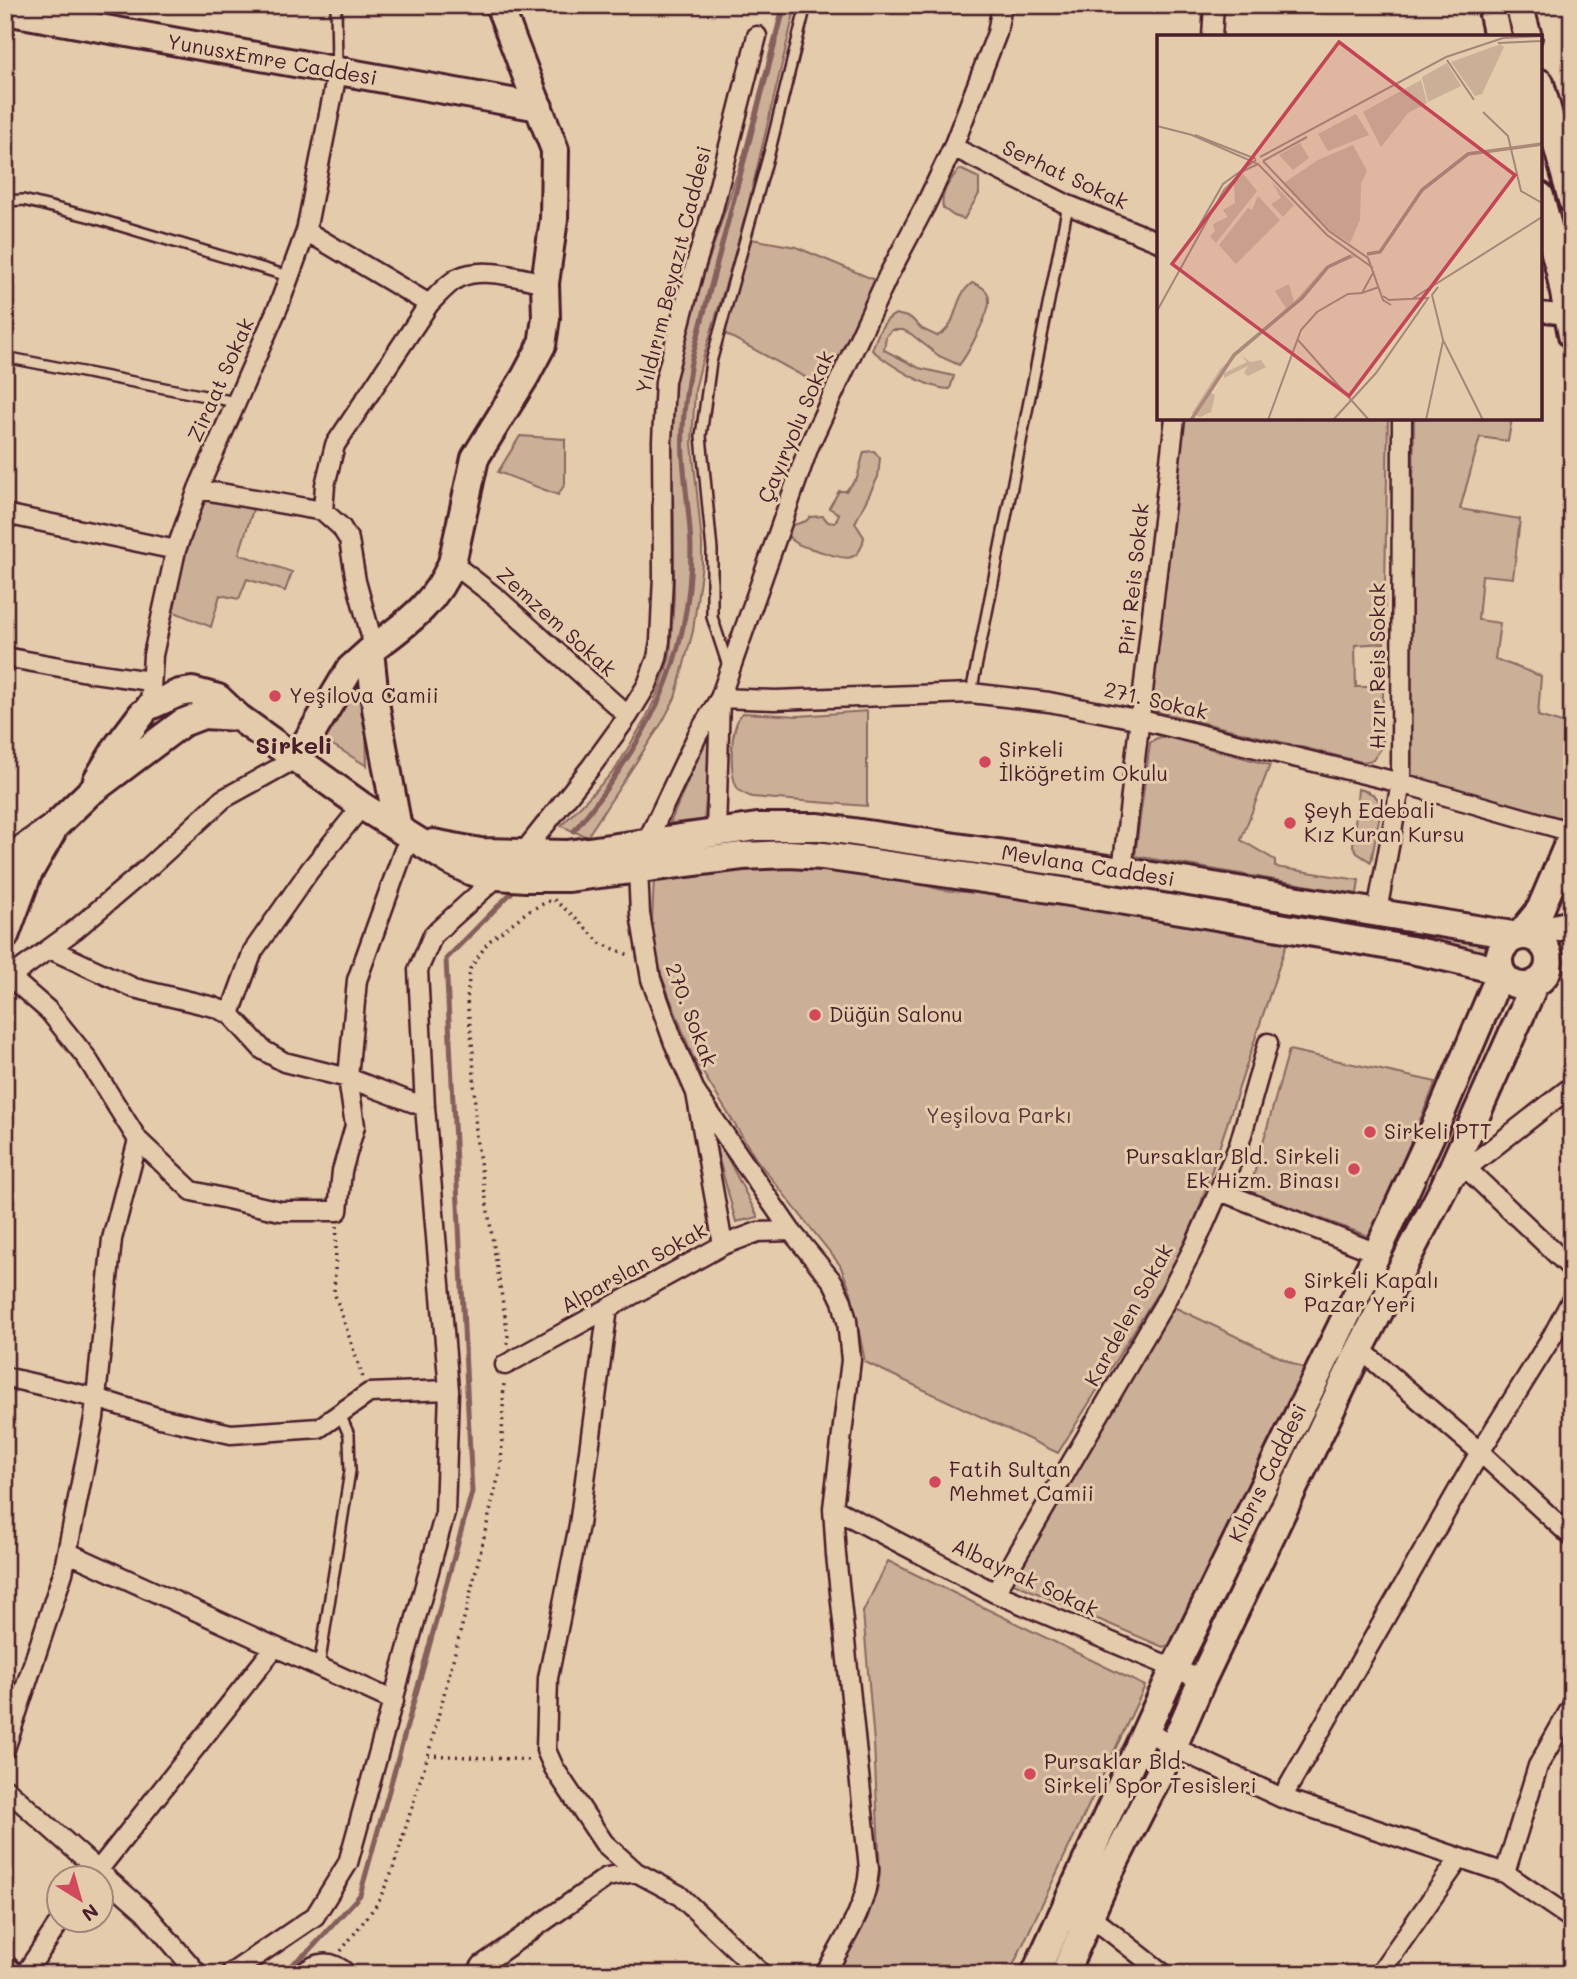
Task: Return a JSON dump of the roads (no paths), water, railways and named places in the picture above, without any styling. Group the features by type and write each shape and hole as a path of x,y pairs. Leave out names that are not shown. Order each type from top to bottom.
{"street":[{"name":"Çayıryolu Sokak","path":"638,869 647,841 698,734 720,698 809,446 888,276 953,147 997,33 1002,5"},
{"path":"1212,35 1214,5"},
{"path":"1491,5 1498,35"},
{"path":"1520,5 1528,35"},
{"path":"198,489 323,511 341,527 349,540 372,649 377,720 406,834 404,850 357,980 348,1078 355,1126 342,1171 338,1211 280,1210 192,1191 138,1140 86,1057 49,1011 8,979 50,949 149,867 223,799 297,758 350,669 372,649 426,606 441,586 452,563 475,458 542,345 546,318 545,283 556,174 555,150 500,6"},
{"name":"YunusxEmre Caddesi","path":"5,11 337,73 539,107"},
{"name":"Yıldırım Beyazıt Caddesi","path":"528,854 628,716 647,685 660,641 664,509 662,420 665,381 757,36"},
{"name":"Ziraat Sokak","path":"147,700 162,608 176,550 198,489 279,305 306,230 337,73"},
{"path":"1542,90 1572,200"},
{"name":"Serhat Sokak","path":"953,147 1068,205 1157,241"},
{"path":"1542,204 1560,272 1570,325"},
{"path":"306,230 429,304"},
{"path":"323,511 324,485 335,445 429,304 458,278 471,275 514,277 545,283"},
{"path":"1542,313 1570,325"},
{"name":"Piri Reis Sokak","path":"1122,871 1175,420"},
{"name":"Hızır Reis Sokak","path":"1377,911 1401,783 1402,420"},
{"path":"5,514 176,550"},
{"name":"Zemzem Sokak","path":"452,563 497,598 628,716"},
{"path":"5,657 161,704 170,709 174,724 168,733"},
{"path":"89,793 147,700 192,691 218,698 238,717 362,806 406,834 470,871 497,877 567,878 742,856 824,856 1130,901 1373,942 1463,960 1501,972"},
{"name":"271. Sokak","path":"720,698 775,700 971,693 1037,700 1141,720 1401,783 1572,834"},
{"path":"716,833 720,698"},
{"path":"5,866 17,853 54,827 89,793 182,723 204,715 238,717"},
{"path":"230,1014 253,951 310,870 362,806"},
{"path":"6,930 29,874 54,827"},
{"name":"Mevlana Caddesi","path":"528,854 601,851 647,841 757,827 819,827 1122,871 1519,936 1572,923"},
{"path":"406,834 480,852 528,854"},
{"path":"1535,984 1519,986 1505,979 1499,957 1506,943 1519,936 1539,910 1572,834"},
{"name":"270. Sokak","path":"638,869 646,961 662,1010 696,1093"},
{"path":"230,1974 315,1916 348,1863 445,1513 449,1390 425,1107 418,970 433,935 497,877"},
{"path":"1064,1974 1089,1915 1172,1747 1360,1349 1444,1187 1535,984 1545,974 1572,923"},
{"path":"1519,936 1533,938 1556,955"},
{"path":"50,949 134,988 214,1007 230,1014 263,1050 284,1062 348,1078 425,1107"},
{"name":"Kıbrıs Caddesi","path":"1035,1974 1174,1669 1377,1253 1442,1111 1501,972"},
{"name":"Kardelen Sokak","path":"995,1593 1164,1304 1220,1191 1239,1145 1268,1043"},
{"path":"1444,1187 1572,1086"},
{"path":"696,1093 791,1231 833,1282 842,1301 850,1341 851,1360 833,1508 869,1869 863,1901 825,1974"},
{"path":"696,1093 723,1245"},
{"path":"5,1749 63,1573 96,1398 112,1239 138,1140"},
{"path":"1468,1169 1572,1269"},
{"path":"1220,1191 1377,1253"},
{"name":"Alparslan Sokak","path":"505,1365 723,1245 758,1232 791,1231"},
{"path":"1282,1798 1480,1452 1553,1335 1572,1299"},
{"path":"608,1308 579,1525 548,1678 546,1750 604,1843 636,1872 678,1895 762,1974"},
{"path":"1360,1349 1480,1452 1572,1537"},
{"path":"5,1377 231,1434 319,1429 369,1394 449,1390"},
{"name":"Albayrak Sokak","path":"833,1508 995,1593 1202,1680"},
{"path":"67,1552 394,1701"},
{"path":"103,1864 275,1647"},
{"path":"1505,1873 1538,1766 1572,1706"},
{"path":"1146,1730 1172,1747 1282,1798 1505,1873 1572,1919"},
{"path":"5,1788 85,1864"},
{"path":"1379,1974 1460,1858"},
{"path":"476,1974 482,1965 607,1877 636,1872"},
{"path":"116,1890 144,1911 198,1974"},
{"path":"1089,1915 1164,1974"},
{"path":"25,1974 52,1934"},
{"path":"302,1974 312,1965 339,1969"},
{"path":"5,1970 10,1974"}],"lane":[{"path":"336,5 337,73"},
{"path":"730,671 712,617 712,550 701,460 702,426 711,362 770,150 806,5"},
{"path":"5,201 23,200 91,217 288,276"},
{"path":"971,693 1068,205"},
{"path":"5,357 236,402"},
{"path":"319,1667 350,1471 349,1435 340,1414"}],"waterway":[{"path":"574,831 622,766 642,733 673,665 683,629 689,590 691,548 683,433 691,362 785,5"},
{"path":"280,1974 310,1950 360,1895 472,1492 446,959 512,892"}],"place":[{"name":"Yeşilova Camii","path":"275,696"},
{"name":"Sirkeli İlköğretim Okulu","path":"985,762"},
{"name":"Şeyh Edebali Kız Kuran Kursu","path":"1290,823"},
{"name":"Düğün Salonu","path":"815,1015"},
{"name":"Sirkeli PTT","path":"1370,1132"},
{"name":"Pursaklar Bld. Sirkeli Ek Hizm. Binası","path":"1354,1169"},
{"name":"Sirkeli Kapalı Pazar Yeri","path":"1290,1293"},
{"name":"Fatih Sultan Mehmet Camii","path":"935,1482"},
{"name":"Pursaklar Bld. Sirkeli Spor Tesisleri","path":"1030,1774"}],"district":[{"name":"Sirkeli","path":"294,746"}],"park label":[{"name":"Yeşilova Parkı","path":"999,1116"}]}
